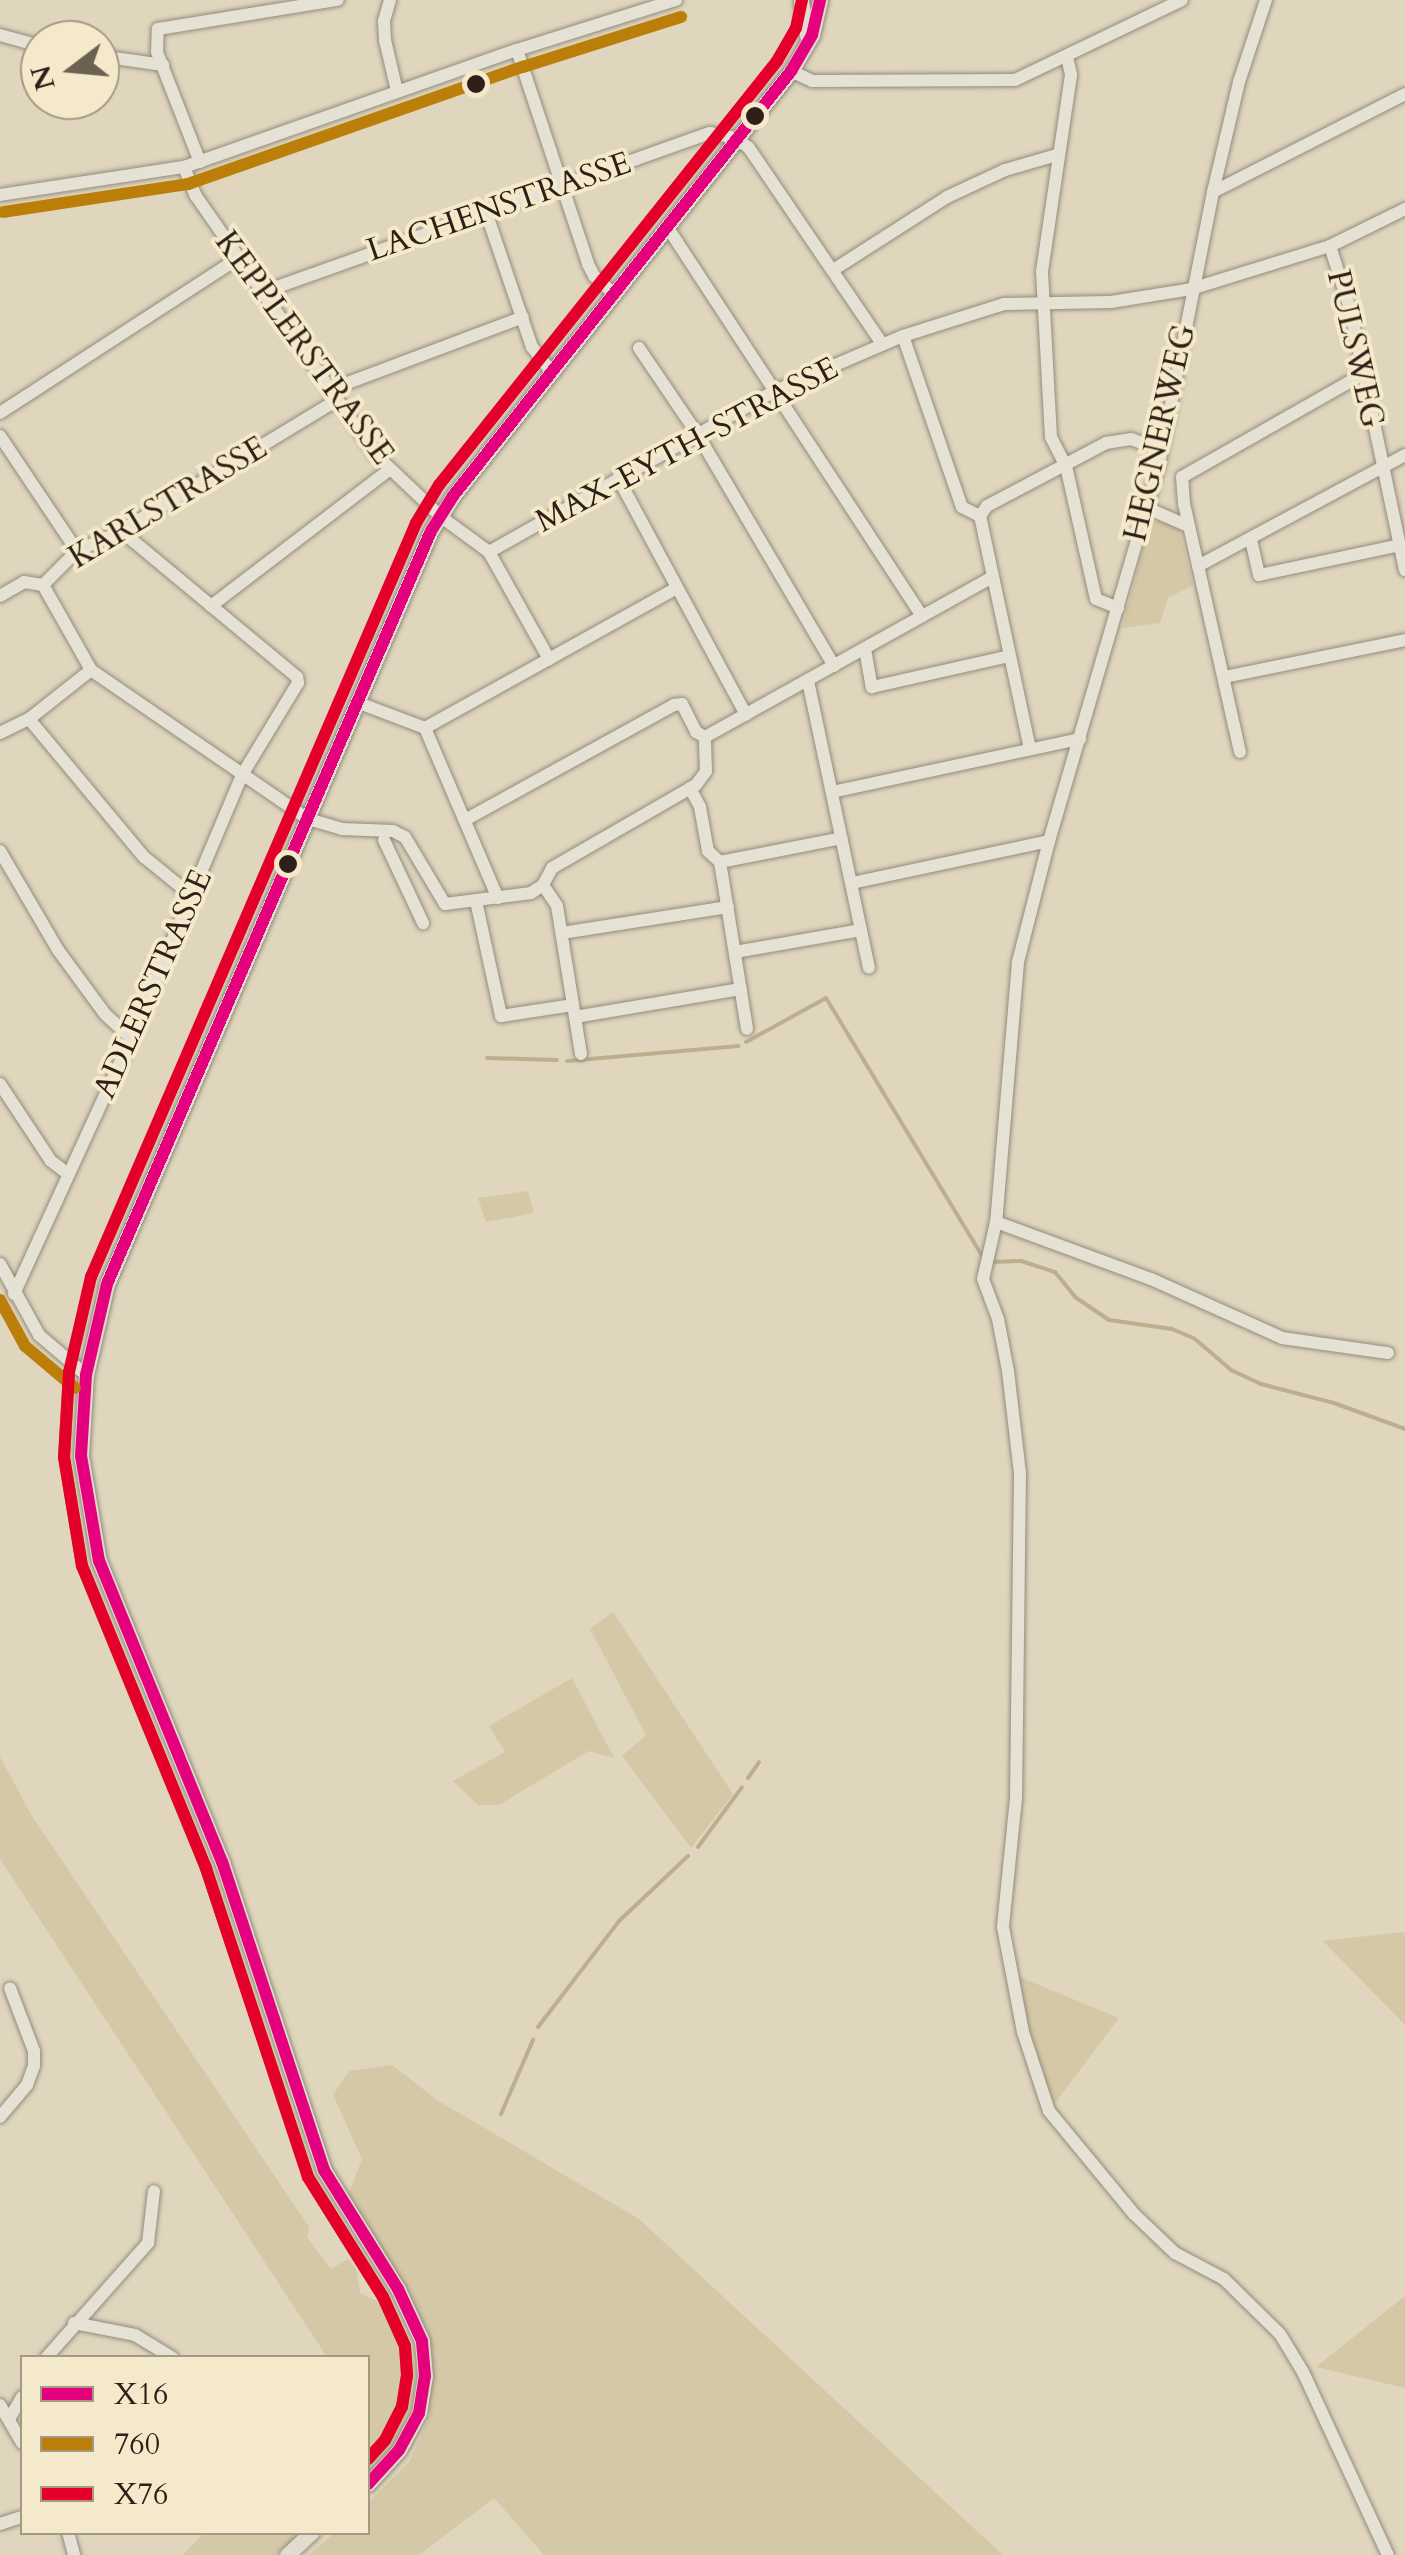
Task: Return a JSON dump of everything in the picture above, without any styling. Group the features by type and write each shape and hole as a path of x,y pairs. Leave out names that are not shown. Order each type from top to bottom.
{"main road":[{"path":"370,2482 399,2450 424,2407 425,2364 418,2330 398,2288 324,2170 222,1862 100,1560 82,1456 86,1374 107,1284 440,516 790,71 806,45 820,0 801,0 806,45"},
{"path":"287,2555 309,2535"}],"street":[{"path":"224,17 228,0"},
{"path":"200,162 155,44 158,29 338,0"},
{"path":"390,0 384,20 385,40 398,91"},
{"path":"0,194 184,167 517,50 676,0"},
{"path":"790,71 812,81 1016,80 1182,0"},
{"name":"HEGNERWEG","path":"1266,0 1239,82 1213,192 1161,450 1049,842 1013,1000 996,1222 984,1279 998,1318 1016,1427 1021,1546 1016,1798 1003,1926 1034,2070 1049,2111 1108,2187 1175,2254 1224,2279 1280,2334 1304,2372 1388,2555"},
{"path":"517,50 588,264 614,294"},
{"path":"1067,57 1071,75 1057,155 1040,302 1051,437 1066,466 1096,599 1118,608"},
{"path":"120,59 163,65"},
{"path":"1213,192 1405,94"},
{"name":"LACHENSTRASSE","path":"263,292 710,133 736,138"},
{"path":"736,138 749,148 882,344"},
{"path":"833,270 946,196 1005,170 1057,155"},
{"name":"KEPPLERSTRASSE","path":"184,167 196,196 332,396 389,470 440,516"},
{"name":"MAX-EYTH-STRASSE","path":"489,552 776,390 902,336 1004,304 1112,302 1191,289 1330,246 1405,208"},
{"path":"486,212 536,354 552,373"},
{"path":"668,228 922,616"},
{"name":"PULSWEG","path":"1330,246 1350,309 1405,570"},
{"path":"0,413 240,258"},
{"name":"KARLSTRASSE","path":"0,596 24,582 42,585 77,551 121,530 332,396 523,317"},
{"path":"902,336 962,507 980,516"},
{"path":"639,348 698,435 834,666"},
{"path":"1240,752 1180,483 1186,473 1363,374"},
{"path":"0,436 77,551"},
{"path":"1030,749 980,516 986,506 1120,440 1131,439 1161,450"},
{"path":"1198,566 1405,455"},
{"path":"121,530 211,606 389,470"},
{"path":"618,478 746,714"},
{"path":"1146,508 1188,526"},
{"path":"440,516 489,552 549,659"},
{"path":"1251,540 1259,575 1400,546"},
{"path":"704,737 992,577"},
{"path":"42,585 90,670 308,819 342,829 394,831 413,847 439,900 453,906 531,893 543,885 552,868 690,788 706,771 704,737"},
{"path":"425,728 677,588"},
{"name":"ADLERSTRASSE","path":"14,1294 131,1038 242,775 296,688 297,678 211,606"},
{"path":"1224,677 1405,640"},
{"path":"864,649 872,687 1010,656"},
{"path":"0,733 29,719 90,670"},
{"path":"808,681 869,968"},
{"path":"359,703 425,728 498,898"},
{"path":"465,820 674,705 682,704 696,732 704,737"},
{"path":"29,719 144,857 192,896"},
{"path":"832,792 1080,739"},
{"path":"690,788 700,807 708,850 720,862 747,1029"},
{"path":"720,862 842,838"},
{"path":"384,840 423,922"},
{"path":"852,884 1049,842"},
{"path":"0,851 58,950 105,1014 131,1038"},
{"path":"543,885 557,906 581,1054"},
{"path":"476,901 500,1016 574,1011 741,989"},
{"path":"562,934 728,907"},
{"path":"735,952 861,930"},
{"path":"0,1084 51,1161 68,1174"},
{"path":"996,1222 1150,1278 1282,1338 1388,1353"},
{"path":"0,1264 39,1335 86,1374"},
{"path":"0,2117 28,2085 34,2066 29,2036 10,1988"},
{"path":"48,2355 148,2242 154,2191"},
{"path":"74,2323 135,2336 169,2355"},
{"path":"9,2419 20,2400"},
{"path":"0,2405 20,2439"}],"shaded area":[{"path":"1159,521 1179,528 1193,585 1168,598 1160,623 1122,628 1150,523"},
{"path":"528,1191 534,1213 486,1222 478,1198"},
{"path":"613,1612 733,1794 691,1848 622,1756 646,1735 590,1629"},
{"path":"572,1678 614,1758 589,1751 499,1805 478,1805 453,1781 505,1752 489,1726"},
{"path":"0,1757 32,1816 309,2227 307,2237 331,2269 348,2259 356,2269 360,2293 377,2301 409,2341 416,2372 413,2404 393,2450 370,2472 370,2355 326,2355 0,1859"},
{"path":"1405,1934 1405,2025 1323,1941"},
{"path":"1010,1973 1119,2018 1049,2111"},
{"path":"392,2065 437,2100 639,2219 1003,2555 544,2555 494,2498 419,2555 309,2555 332,2535 370,2535 370,2501 410,2461 430,2415 425,2376 398,2289 340,2201 350,2191 362,2159 333,2095 349,2071"},
{"path":"1405,2296 1405,2388 1316,2367"},
{"path":"202,2535 300,2535 275,2555 183,2555"}],"waterway":[{"path":"746,1042 826,998 982,1256"},
{"path":"567,1061 738,1046"},
{"path":"487,1058 557,1060"},
{"path":"992,1262 1021,1261 1055,1272 1075,1297 1109,1320 1172,1329 1195,1339 1231,1370 1261,1384 1334,1403 1405,1429"},
{"path":"748,1778 759,1762"},
{"path":"698,1847 742,1787"},
{"path":"538,2027 619,1921 688,1856"},
{"path":"501,2114 533,2040"}],"transit line":[{"name":"X76","path":"370,2457 385,2440 402,2407 407,2375 405,2346 383,2297 308,2177 206,1868 82,1566 64,1457 69,1372 91,1277 416,523 439,485 777,61 796,28 802,0"},
{"name":"X16","path":"370,2482 399,2450 419,2413 425,2376 422,2341 398,2289 324,2170 222,1862 99,1561 81,1456 86,1375 107,1284 431,531 453,496 791,71 812,35 820,0"},
{"name":"760","path":"3,212 188,184 523,67 681,17"},
{"name":"760","path":"0,1300 25,1346 75,1388"},
{"name":"760","path":"69,1374 64,1457 82,1566 206,1868 308,2177 383,2297 405,2346 407,2375 402,2407 385,2440 370,2457"}]}
